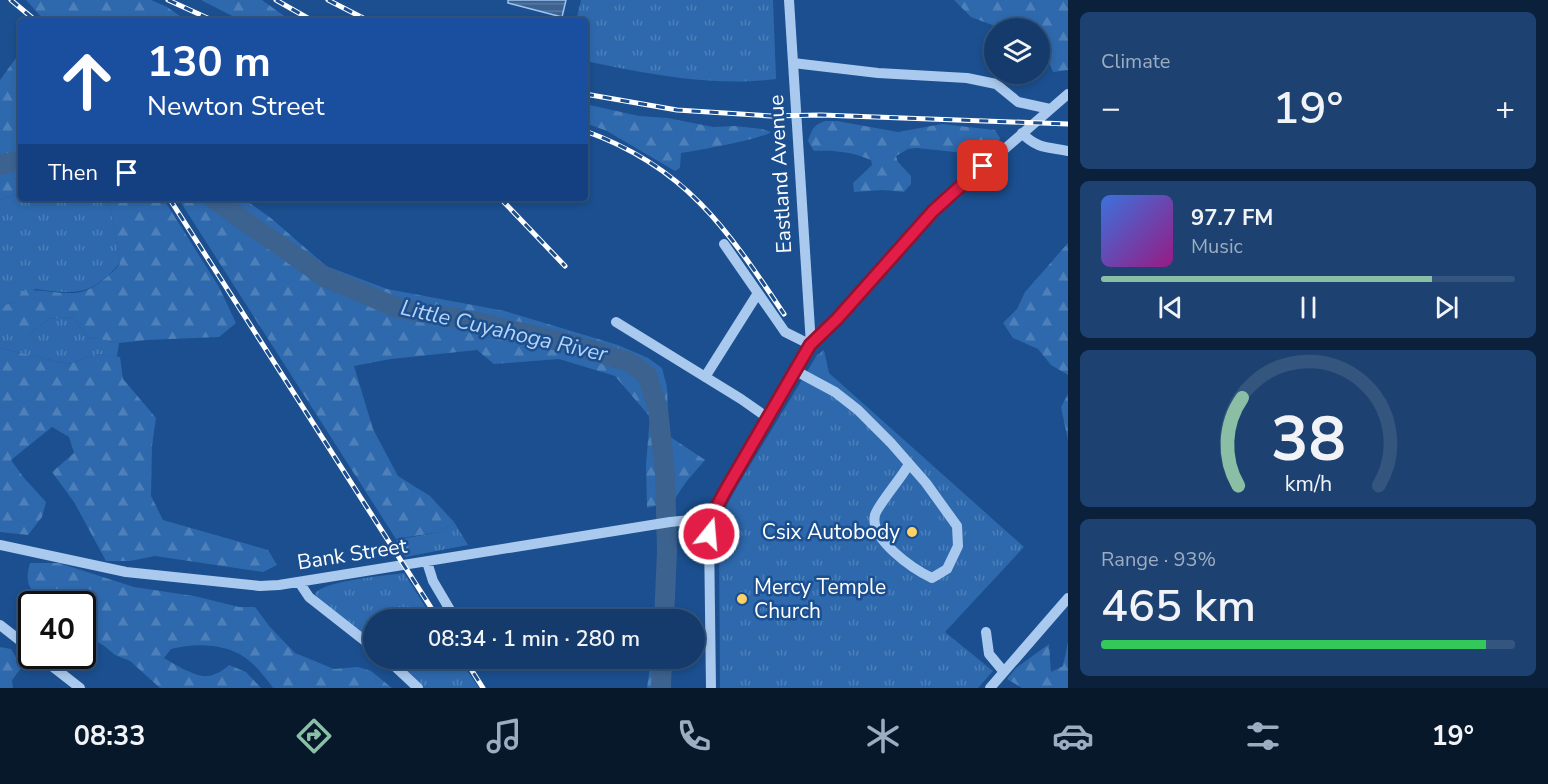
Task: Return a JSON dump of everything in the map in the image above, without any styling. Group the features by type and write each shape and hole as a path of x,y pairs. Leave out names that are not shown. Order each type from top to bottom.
{"street":[{"name":"Eastland Avenue","path":"789,0 810,345"},
{"path":"793,63 878,73 967,78 996,84 1018,102 1050,109"},
{"path":"711,688 709,534 711,518 810,345 837,319 933,211 1068,94"},
{"path":"1022,133 1031,143 1040,147 1068,151"},
{"path":"724,244 785,332 810,345"},
{"path":"705,377 758,293"},
{"path":"616,322 768,418"},
{"path":"796,371 835,392 858,410 909,464 926,483 957,526 958,546 947,569 932,578 916,571 889,547 874,525 875,513 909,464"},
{"name":"Bank Street","path":"0,545 146,575 260,586 299,582 711,518"},
{"path":"427,562 433,581 450,609"},
{"path":"299,582 309,597 363,639"},
{"path":"990,688 1068,598"},
{"path":"0,625 18,639"},
{"path":"986,632 989,654 1004,672"},
{"path":"56,669 80,688"},
{"path":"398,669 418,688"}],"green space":[{"path":"26,0 151,0 167,7 183,18 42,18"},
{"path":"201,0 262,0 287,18 236,18"},
{"path":"581,0 773,0 776,79 728,81 680,78 588,62 588,18 577,18"},
{"path":"954,0 1068,0 1068,70 1053,72 1050,65 1050,18 984,18 984,22 971,17"},
{"path":"18,52 18,193 0,200 0,80"},
{"path":"588,105 639,116 668,118 713,127 735,126 771,132 743,141 681,153 680,168 675,171 607,131 588,124"},
{"path":"826,121 898,132 942,124 995,130 1000,138 996,149 983,155 908,149 896,156 898,162 911,176 911,184 904,192 883,190 854,192 853,183 872,165 871,160 843,152 814,151 808,141 811,133 816,125"},
{"path":"18,193 18,201 103,201 110,207 120,263 100,282 82,291 61,292 35,289 16,302 0,306 0,200"},
{"path":"103,201 165,201 219,287 236,323 219,337 119,343 88,337 72,317 48,319 27,337 0,326 0,306 16,302 22,291 80,292 111,274 120,264 110,207"},
{"path":"180,201 247,201 272,219 326,266 387,289 505,311 618,345 648,358 662,368 667,387 669,436 705,460 674,500 647,508 646,464 650,417 615,376 559,359 494,364 477,350 391,359 354,366 373,429 398,476 430,496 454,522 440,532 396,539"},
{"path":"1068,243 1068,375 1051,365 1038,349 1013,338 1003,323 1017,309 1025,292"},
{"path":"72,317 88,337 119,343 117,357 97,354 68,364 0,348 0,325 27,337 48,319"},
{"path":"0,348 68,364 97,354 120,357 123,379 156,418 152,446 151,496 163,520 268,550 277,565 263,572 155,556 130,561 106,561 74,502 52,472 74,453 69,437 52,427 11,460 46,502 42,517 28,535 0,532"},
{"path":"824,350 829,373 1024,547 945,632 993,671 978,688 720,688 719,535 727,505 817,355"},
{"path":"1068,394 1068,440 1061,407"},
{"path":"454,522 468,545 405,557 396,540 440,532"},
{"path":"30,563 59,563 134,587 194,596 239,607 255,607 270,627 295,653 334,669 358,667 371,671 392,688 273,688 256,667 236,652 199,645 171,649 164,658 185,670 202,676 216,674 229,665 246,672 261,688 160,688 130,661 115,655 96,642 96,591 33,591 29,586"},
{"path":"404,573 427,609 363,609 363,636 318,599 315,593 332,585"},
{"path":"1068,642 1068,688 1022,688 1007,679 1016,668 1049,644 1051,672 1063,666"},
{"path":"0,647 11,649 18,660 18,669 20,669 12,680 13,688 0,688"},
{"path":"401,669 466,669 479,688 423,688"},
{"path":"650,669 665,669 665,688 647,688"}],"shaded area":[{"path":"508,0 566,0 562,17 508,3"}],"waterway":[{"name":"Little Cuyahoga River","path":"0,165 18,161"},
{"name":"Little Cuyahoga River","path":"216,201 325,277 400,309 467,320 567,343 629,362 647,375 658,409 665,473 667,551 664,609"},
{"name":"Little Cuyahoga River","path":"661,688 662,669"}],"railway":[{"path":"11,0 32,18"},
{"path":"168,0 207,18"},
{"path":"276,0 308,18"},
{"path":"328,0 363,18"},
{"path":"588,95 677,110 771,116 821,115 1068,124"},
{"path":"588,132 651,163 701,204 723,228 784,314"},
{"path":"171,201 432,609"},
{"path":"503,201 565,266"},
{"path":"471,669 483,688"}],"place":[{"name":"Csix Autobody","path":"912,532"},
{"name":"Mercy Temple Church","path":"742,599"}],"route":[{"path":"709,534 711,518 724,493 810,345 837,319 933,211 983,166"}]}
